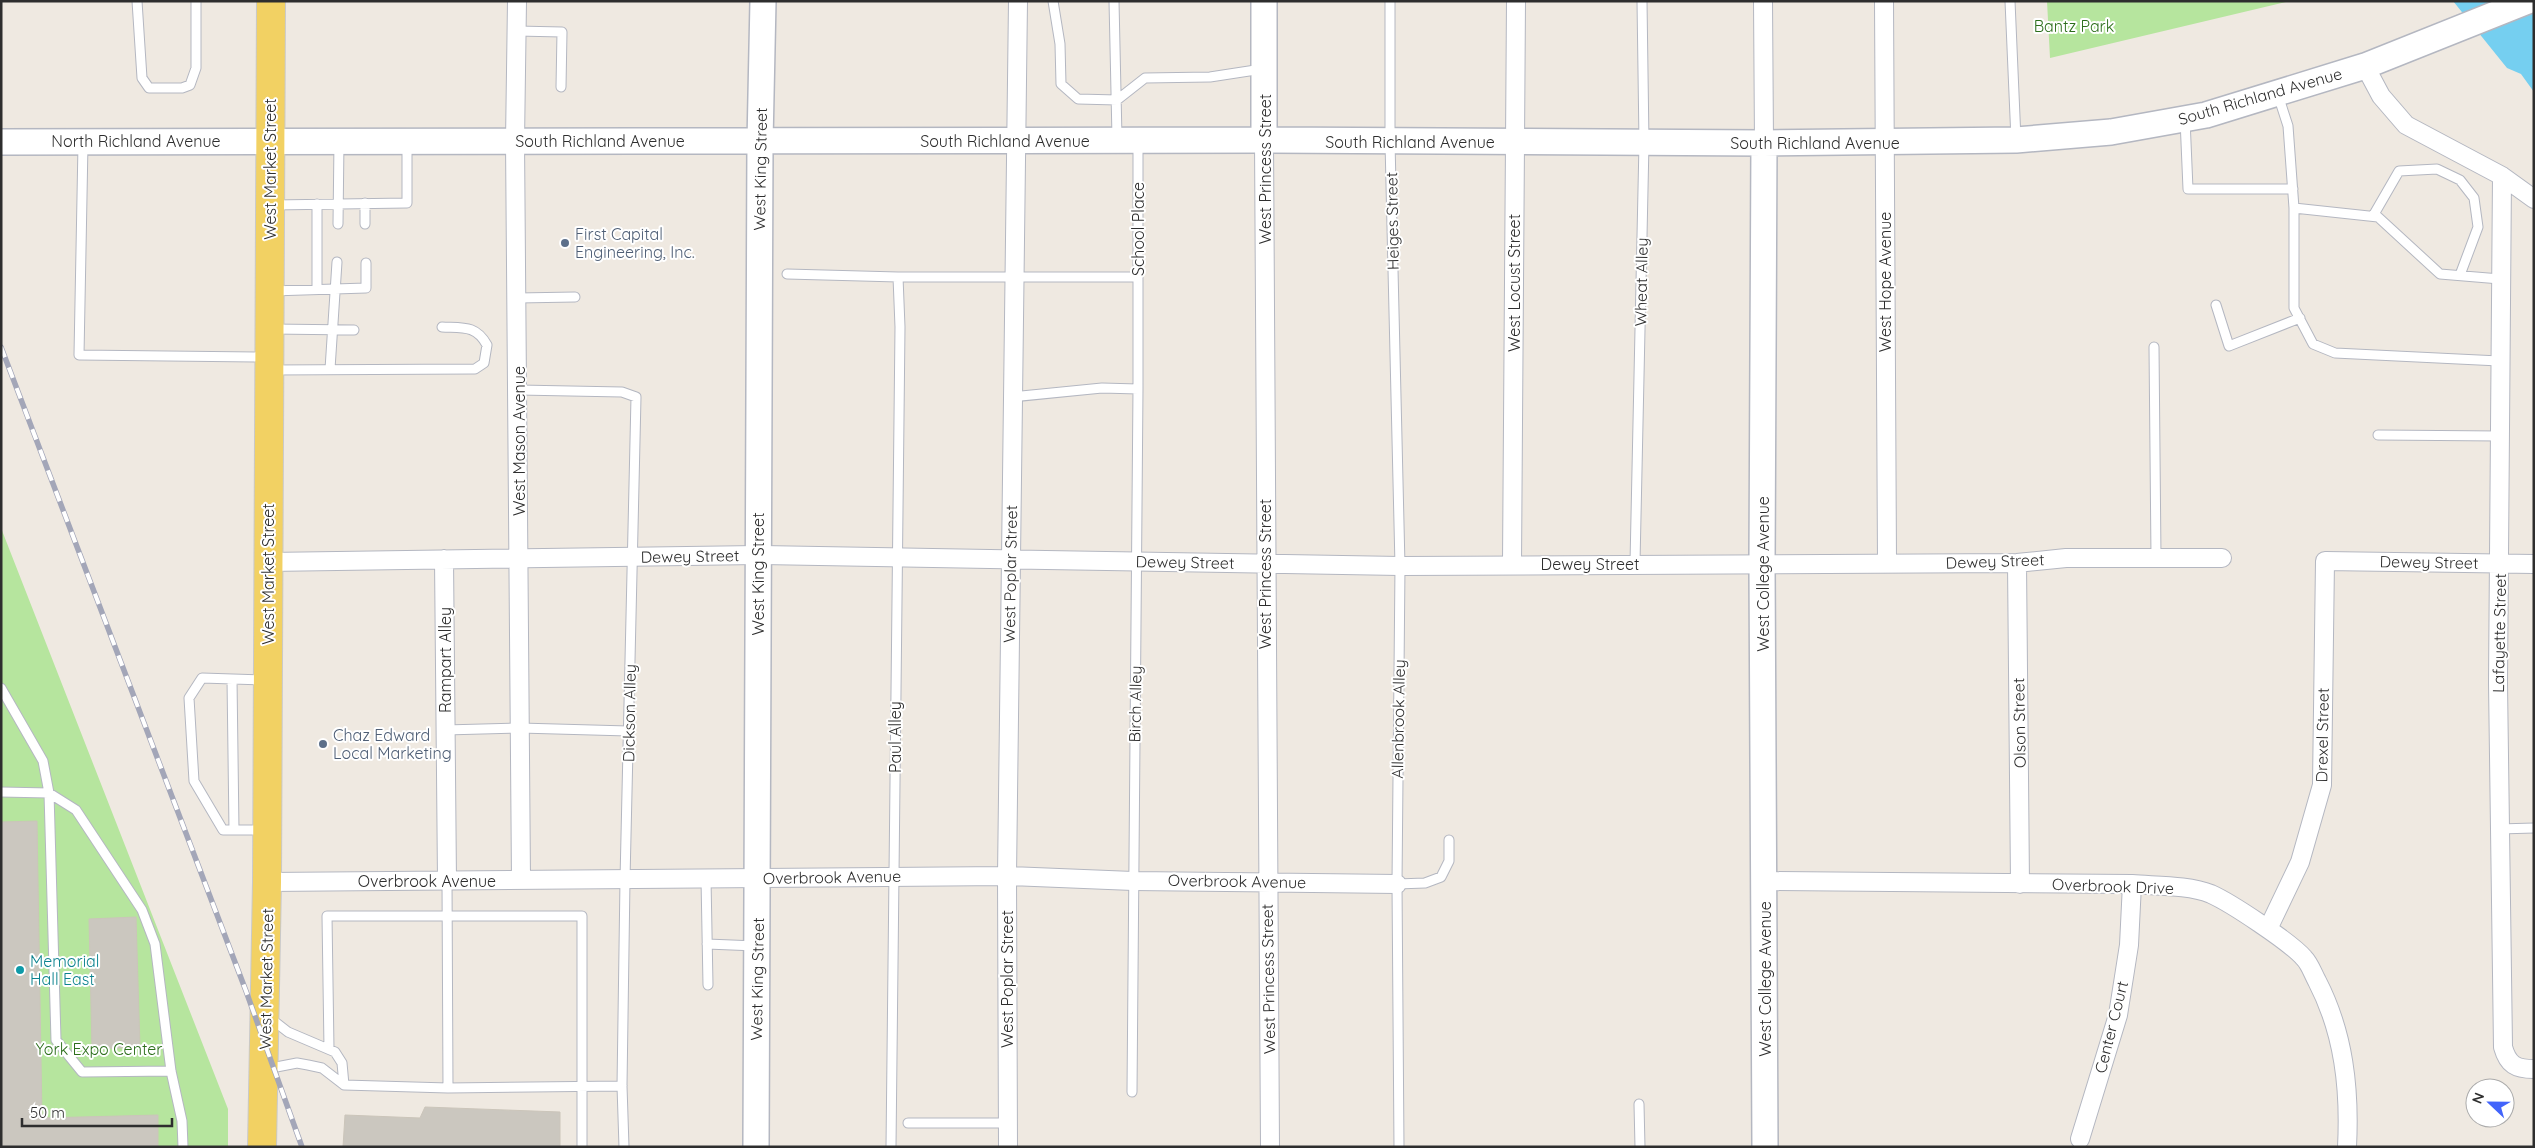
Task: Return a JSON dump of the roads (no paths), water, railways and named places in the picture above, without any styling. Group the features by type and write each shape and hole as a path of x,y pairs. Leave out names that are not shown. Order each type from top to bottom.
{"main road":[{"name":"West Market Street","path":"262,1147 266,1014 271,1"},
{"name":"West King Street","path":"756,1147 760,142 763,1"},
{"name":"West Princess Street","path":"1264,1 1264,140"},
{"name":"South Richland Avenue","path":"270,140 760,142 1264,140 1515,143 1884,143 2016,140 2111,132 2185,119 2278,95 2365,66 2528,1"},
{"name":"North Richland Avenue","path":"1,142 270,140"},
{"name":"West College Avenue","path":"1764,143 1762,565 1765,1147"}],"street":[{"name":"West Mason Avenue","path":"517,1 515,141 519,390 521,880"},
{"name":"West Poplar Street","path":"1008,1147 1007,876 1018,1"},
{"name":"West Locust Street","path":"1512,564 1516,1"},
{"name":"West College Avenue","path":"1763,1 1764,143"},
{"name":"West Hope Avenue","path":"1884,1 1887,562"},
{"path":"2365,66 2381,96 2406,125 2502,176 2534,199"},
{"name":"West Princess Street","path":"1264,140 1266,303 1265,564 1270,1147"},
{"name":"Lafayette Street","path":"2502,176 2499,361 2499,829 2503,1047 2512,1065 2520,1069 2534,1069"},
{"name":"Dewey Street","path":"268,562 758,555 1400,566 1635,563 1762,565 1887,562 2017,563 2066,558 2222,558"},
{"name":"Rampart Alley","path":"444,559 447,881"},
{"name":"Dewey Street","path":"2325,560 2534,564"},
{"name":"Drexel Street","path":"2268,929 2300,862 2322,785 2325,560"},
{"name":"Olson Street","path":"2017,563 2020,884"},
{"name":"Overbrook Avenue","path":"267,882 1007,876 1133,881 1267,881 1397,884"},
{"name":"Overbrook Drive","path":"1764,881 2132,884 2172,887 2210,894 2268,929 2305,958 2321,989 2338,1034 2345,1068 2348,1123 2346,1147"},
{"name":"Center Court","path":"2080,1139 2118,1016 2129,945 2132,884"}],"lane":[{"path":"137,1 142,78 149,88 182,88 190,85 196,68 196,1"},
{"path":"1053,1 1060,44 1061,84 1078,99 1117,100 1145,78 1210,77 1264,69"},
{"name":"School Place","path":"1114,1 1117,100 1128,141 1138,277 1138,317"},
{"name":"Heiges Street","path":"1390,1 1393,290"},
{"name":"Wheat Alley","path":"1635,563 1644,143 1642,1"},
{"path":"2010,1 2016,140"},
{"path":"517,31 562,32 561,88"},
{"path":"2278,95 2288,126 2293,189 2294,308 2313,344 2335,353 2499,361"},
{"path":"2185,119 2188,189 2293,189"},
{"path":"338,224 339,140"},
{"path":"270,205 407,203 407,140"},
{"path":"83,141 79,355 269,363 330,369 475,368 484,363 487,345 482,335 471,329 442,328"},
{"path":"2373,216 2398,171 2437,168 2460,180 2474,198 2478,227 2460,275"},
{"path":"317,204 317,289"},
{"path":"365,204 365,224"},
{"path":"2294,208 2378,217 2440,274 2500,279"},
{"path":"330,369 337,289 337,262"},
{"path":"270,291 366,288 366,263"},
{"path":"787,274 898,277 1138,277"},
{"name":"Paul Alley","path":"891,1147 900,327 898,277"},
{"name":"Allenbrook Alley","path":"1393,290 1400,566 1397,884 1399,1147"},
{"path":"518,298 575,297"},
{"path":"2216,305 2229,346 2300,318"},
{"name":"Birch Alley","path":"1132,1092 1138,317"},
{"path":"269,328 354,330"},
{"path":"2154,347 2156,557"},
{"path":"1012,397 1102,388 1138,390"},
{"name":"Dickson Alley","path":"519,390 622,392 636,397 625,880 622,1086 624,1147"},
{"path":"2378,435 2499,436"},
{"path":"267,830 223,830 194,781 196,756 195,725 189,698 202,678 268,680"},
{"path":"232,679 228,739 234,830"},
{"path":"1,688 43,761 49,792 56,1040 82,1072 171,1071"},
{"path":"445,730 520,728 628,731"},
{"path":"1,792 49,792 76,810 142,910 155,944 171,1071 182,1121 183,1147"},
{"path":"2499,829 2534,828"},
{"path":"1397,884 1425,883 1441,877 1449,861 1449,840"},
{"path":"706,879 708,985"},
{"path":"447,881 448,1088"},
{"path":"329,1049 327,916 582,916 580,1088 582,1147"},
{"path":"707,944 758,946"},
{"path":"266,1014 288,1032 335,1052 342,1064 344,1085"},
{"path":"264,1070 297,1063 308,1065 322,1068 344,1085 448,1088 580,1088 622,1086"},
{"path":"1639,1104 1640,1147"},
{"path":"908,1123 1008,1123"}],"water":[{"path":"2453,1 2534,1 2534,92 2521,74 2507,68"}],"railway":[{"path":"1,347 246,991 302,1147"}],"place":[{"name":"First Capital Engineering, Inc.","path":"565,243"},
{"name":"Chaz Edward Local Marketing","path":"323,744"},
{"name":"Memorial Hall East","path":"20,970"}],"park label":[{"name":"Bantz Park","path":"2074,26"},
{"name":"York Expo Center","path":"99,1049"}]}
